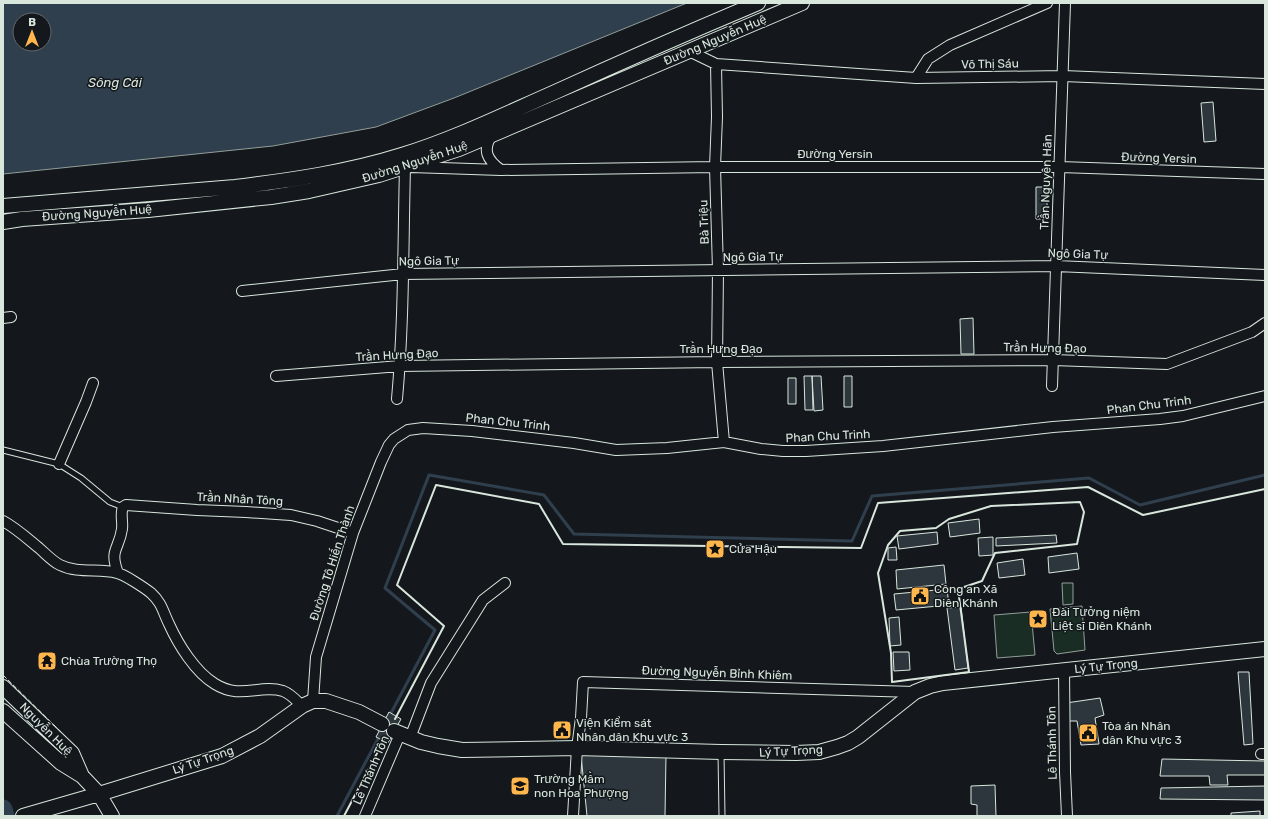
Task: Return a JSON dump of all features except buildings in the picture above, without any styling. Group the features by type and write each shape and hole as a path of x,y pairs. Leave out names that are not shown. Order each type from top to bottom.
{"main road":[{"name":"Đường Nguyễn Huệ","path":"3,222 22,219 148,210 271,197 344,184 403,161 678,36 758,3"},
{"name":"Đường Nguyễn Huệ","path":"3,206 236,187 306,178 403,161 459,149 802,3"},
{"path":"678,36 689,51"},
{"path":"147,194 148,210"},
{"name":"Lý Tự Trọng","path":"29,814 222,756 260,736 307,703 326,701 359,712 397,732 438,746 462,750 577,748 721,752 819,752 838,747 858,737 916,692 930,686 943,683 1265,649"},
{"name":"Nguyễn Huệ","path":"3,686 72,754 82,776"},
{"name":"Nguyễn Huệ","path":"3,711 61,763 82,776 99,794 112,816"}],"street":[{"path":"916,78 928,59 950,45 1047,3"},
{"name":"Trần Nguyên Hãn","path":"1052,386 1065,3"},
{"path":"689,51 716,64"},
{"name":"Võ Thị Sáu","path":"716,64 916,78 1063,76 1265,84"},
{"name":"Bà Triệu","path":"716,64 717,117 715,167 718,270 717,362 724,442"},
{"path":"492,135 488,142 489,158 491,163 500,170"},
{"path":"397,399 400,366 403,274 403,161"},
{"name":"Đường Yersin","path":"403,161 500,170 715,167 1060,168 1265,174"},
{"name":"Ngô Gia Tự","path":"242,291 403,274 1056,266 1265,275"},
{"name":"Trần Hưng Đạo","path":"276,376 400,366 1053,360 1167,364 1252,332 1265,323"},
{"path":"59,464 93,383"},
{"name":"Phan Chu Trinh","path":"394,438 408,430 422,428 472,431 538,438 616,450 667,448 724,442 761,449 806,451 883,446 1023,430 1160,419 1183,416 1265,396"},
{"name":"Đường Tô Hiến Thành","path":"307,703 316,657 353,533 381,462 394,438"},
{"name":"Trần Nhân Tông","path":"123,507 126,505 134,505 291,515 317,521 353,533"},
{"path":"118,573 114,562 114,555 122,529 121,511 123,507"},
{"path":"3,521 28,538 55,562 61,565 76,570 118,573 143,587 161,604 173,633 189,658 205,676 214,683 223,688 235,691 245,692 271,689 283,691 294,698 307,703"},
{"name":"Lê Thánh Tôn","path":"365,816 397,732 436,676 483,600 504,583"},
{"name":"Lê Thánh Tôn","path":"1064,670 1067,816"},
{"name":"Đường Nguyễn Bỉnh Khiêm","path":"577,748 581,718 582,682 916,692"},
{"path":"573,816 577,748"}],"lane":[{"path":"3,450 59,464 80,478 110,502 123,507"},
{"path":"721,752 722,816"}],"green space":[{"path":"1062,583 1073,583 1073,604 1063,605"},
{"path":"1082,606 1085,650 1057,654 1054,651 1050,609"},
{"path":"1031,612 1035,655 997,658 994,615"}],"water":[{"name":"Sông Cái","path":"3,3 687,3 454,98 376,127 273,146 3,174"}],"waterway":[{"path":"390,715 435,630 385,588 429,475 544,495 574,534 852,541 872,496 1089,478 1140,505 1265,475"},
{"path":"337,816 380,735"},
{"path":"3,809 5,816"}],"fence":[{"path":"3,675 66,737"}],"wall":[{"path":"395,719 444,626 397,585 436,485 539,504 563,544 861,548 878,503 1088,487 1143,515 1265,489"},
{"path":"1080,502 1084,512 1077,544 995,553 982,581 958,589 969,672 892,682 891,653 878,573 888,545 900,531 936,528 949,519 991,506 1080,502"},
{"path":"344,816 385,738"}],"place":[{"name":"Cửa Hậu","path":"715,549"},
{"name":"Công an Xã Diên Khánh","path":"920,596"},
{"name":"Đài Tưởng niệm Liệt sĩ Diên Khánh","path":"1038,619"},
{"name":"Chùa Trường Thọ","path":"47,661"},
{"name":"Viện Kiểm sát Nhân dân Khu vực 3","path":"562,730"},
{"name":"Tòa án Nhân dân Khu vực 3","path":"1088,733"},
{"name":"Trường Mầm non Hoa Phượng","path":"520,786"}]}
